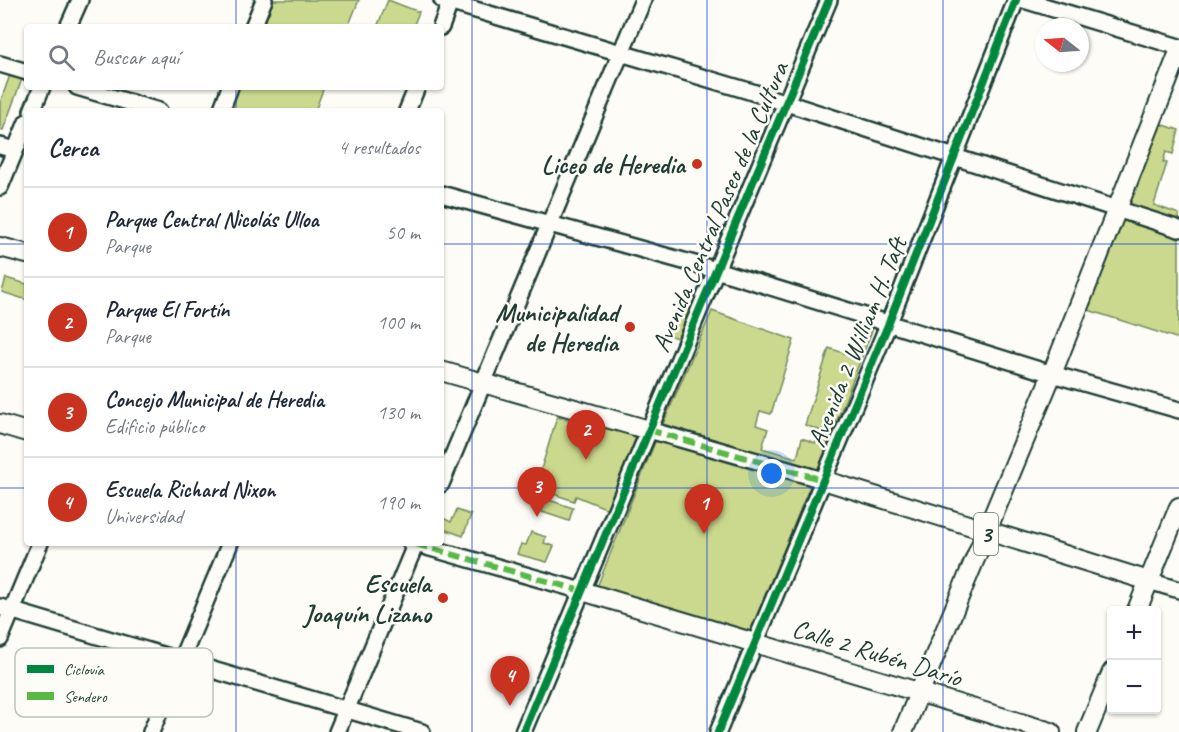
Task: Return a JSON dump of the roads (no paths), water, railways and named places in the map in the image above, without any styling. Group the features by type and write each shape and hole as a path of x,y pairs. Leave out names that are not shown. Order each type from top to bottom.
{"main road":[{"name":"3","path":"903,732 1052,374 1179,52"},
{"path":"0,247 24,253"},
{"path":"444,372 649,430"},
{"path":"0,424 24,431"},
{"path":"823,480 1149,581"},
{"path":"1139,606 1179,507"},
{"name":"Calle 2 Rubén Darío","path":"582,591 1051,732"},
{"path":"1087,732 1107,684"}],"street":[{"path":"69,24 80,0"},
{"path":"254,24 264,0"},
{"path":"444,477 643,0"},
{"name":"Avenida Central Paseo de la Cultura","path":"523,732 830,0"},
{"name":"Avenida 2 William H. Taft","path":"718,732 888,325 1016,0"},
{"path":"1024,0 1179,47"},
{"path":"442,24 448,1 786,103 1116,211 1179,229"},
{"path":"0,64 24,71"},
{"path":"33,108 41,90"},
{"path":"87,90 149,108"},
{"path":"222,108 229,90"},
{"path":"408,108 416,90"},
{"path":"0,187 8,148 24,126"},
{"path":"444,195 716,270 888,325 1179,410"},
{"path":"649,430 823,480"},
{"path":"0,639 6,609 38,546"},
{"path":"187,648 229,546"},
{"path":"338,732 414,546"},
{"name":"Calle 2 Rubén Darío","path":"425,546 582,591"},
{"path":"1149,581 1179,590"},
{"path":"6,609 138,648"},
{"path":"213,670 422,732"},
{"path":"151,732 158,717"}],"place":[{"name":"Liceo de Heredia","path":"697,164"},
{"name":"Municipalidad de Heredia","path":"630,327"},
{"name":"Parque El Fortín","path":"586,460"},
{"name":"Concejo Municipal de Heredia","path":"537,517"},
{"name":"Parque Central Nicolás Ulloa","path":"704,534"},
{"name":"Escuela Joaquín Lizano","path":"443,598"},
{"name":"Escuela Richard Nixon","path":"510,706"}]}
